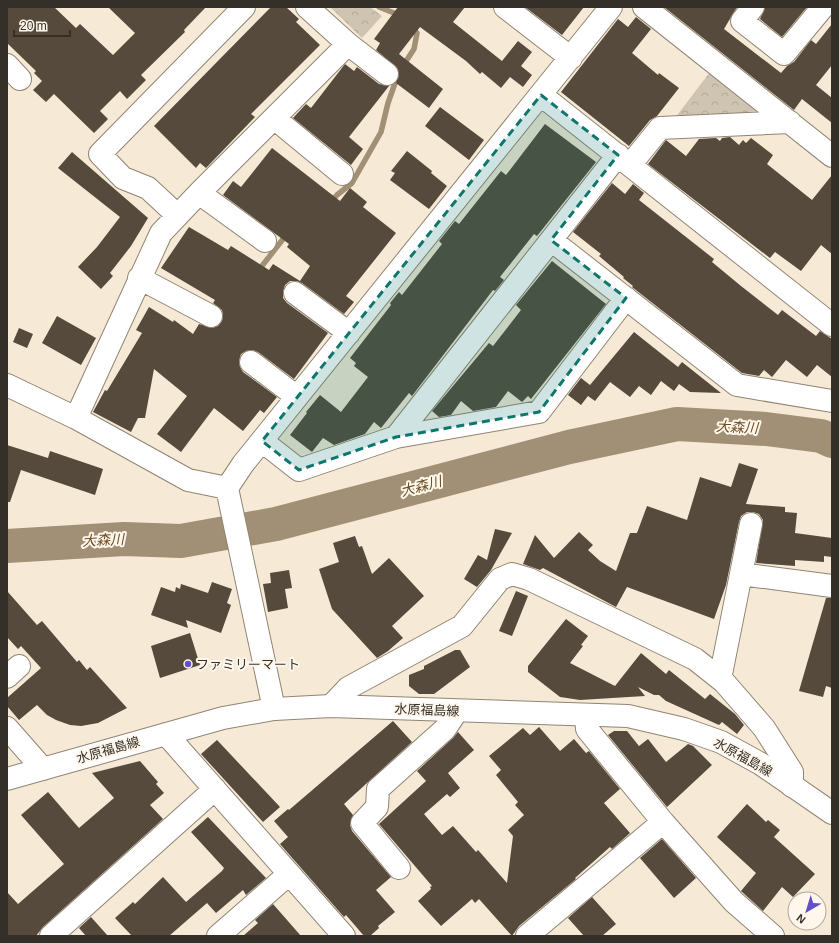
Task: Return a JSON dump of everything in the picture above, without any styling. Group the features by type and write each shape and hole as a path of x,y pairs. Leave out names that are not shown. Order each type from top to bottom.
{"street":[{"path":"177,215 148,188 124,178 100,154 244,7"},
{"path":"307,7 348,44 387,74"},
{"path":"506,7 570,58"},
{"path":"274,709 227,491 262,441 611,7"},
{"path":"644,7 832,156"},
{"path":"753,7 742,21 784,54 823,7"},
{"path":"76,418 139,278 161,233 199,192 348,44"},
{"path":"541,94 832,325"},
{"path":"274,118 342,174"},
{"path":"396,437 551,240 624,160 660,128 790,122"},
{"path":"199,192 265,241"},
{"path":"551,240 737,385 832,401"},
{"path":"139,278 211,316"},
{"path":"295,293 350,332"},
{"path":"262,441 299,470 396,437 539,412 626,298"},
{"path":"251,362 297,397"},
{"path":"7,386 76,418 188,480 227,491"},
{"path":"720,679 751,524"},
{"path":"331,706 348,688 462,626 500,579 512,574 529,579 695,659 720,679 764,728 792,772 792,786"},
{"path":"741,574 832,586"},
{"name":"水原福島線","path":"7,779 223,718 274,709 331,706 628,716 684,729 721,742 761,764 832,813"},
{"path":"399,868 362,822 377,807 378,789 445,729 457,711"},
{"path":"586,715 587,729 663,822 734,902 773,936"},
{"path":"7,728 43,769"},
{"path":"166,734 344,936"},
{"path":"54,935 214,789"},
{"path":"527,936 663,822"},
{"path":"218,936 289,874"}],"highlighted area":[{"path":"541,95 618,155 551,240 626,298 539,412 396,437 299,470 262,441"}],"green space":[{"path":"330,7 370,7 382,16 362,38"},
{"path":"710,72 767,115 675,118"}],"building":[{"path":"7,7 54,7 76,28 80,24 113,55 135,33 108,7 206,7 184,30 185,32 141,75 146,80 127,99 120,91 100,111 108,119 94,133 54,94 46,102 33,90 42,81 34,73 36,71 7,43"},
{"path":"271,7 286,7 299,19 296,22 320,45 251,114 255,117 206,168 200,163 196,168 154,126"},
{"path":"398,7 465,7 453,22 502,61 518,41 532,52 521,66 532,75 523,87 510,77 501,88 482,72 480,74 466,61 420,27 399,54 443,89 429,108 396,83 399,76 398,69 376,50 380,43 374,39"},
{"path":"525,7 584,7 562,35"},
{"path":"664,7 737,7 724,29 781,73 787,66 794,62 811,40 816,44 832,24 832,65 816,85 832,98 832,123 802,99 794,110"},
{"path":"765,7 807,7 782,37 760,19"},
{"path":"636,17 651,29 632,53 658,75 659,73 679,88 657,116 650,120 629,146 561,92 618,19 628,27"},
{"path":"345,64 354,71 357,67 379,84 389,86 349,137 363,149 351,165 293,118 306,104 311,108"},
{"path":"440,107 484,140 469,160 425,126"},
{"path":"545,124 596,162 537,236 534,234 500,277 504,280 495,291 493,290 412,396 409,393 381,428 374,422 365,434 334,445 323,438 312,452 290,435 307,413 306,412 320,395 341,412 368,377 354,366 356,363 350,358 391,305 390,303 399,292 402,295 442,244 439,241 455,221 459,224 501,171 506,175"},
{"path":"730,137 739,145 743,140 746,143 751,138 773,155 767,164 812,200 832,175 832,254 821,245 801,271 775,252 770,258 648,164 666,140 686,156 699,139 716,138 720,141 722,138"},
{"path":"272,148 340,201 350,188 367,202 363,207 396,233 346,296 354,302 344,314 302,283 290,281 285,285 283,298 287,303 328,333 294,379 258,352 252,350 241,354 239,361 243,372 277,397 264,413 260,410 243,431 214,408 181,452 157,434 187,396 154,369 145,418 138,418 131,432 93,412 105,390 107,391 142,333 136,330 149,307 173,322 174,320 193,334 199,324 212,328 218,326 222,321 222,310 213,303 215,300 161,268 189,227 228,250 231,246 269,270 273,264 300,281 310,266 287,247 289,244 223,195 233,181 241,187"},
{"path":"407,151 432,171 431,173 447,186 429,209 390,180 395,173 391,171"},
{"path":"72,152 148,218 131,246 110,273 113,276 101,289 78,267 97,247 120,217 58,168"},
{"path":"612,183 625,194 633,184 644,193 639,200 714,259 712,262 778,315 782,310 816,336 820,331 832,339 832,377 817,365 807,377 786,360 772,377 764,370 759,376 742,373 632,287 633,286 623,278 624,277 599,256 601,254 573,232"},
{"path":"552,261 606,304 531,399 528,396 522,402 508,391 496,407 473,411 461,401 451,415 439,417 432,411 489,343 493,346 521,310 516,305"},
{"path":"57,316 96,338 81,365 42,343"},
{"path":"19,328 33,334 27,348 13,342"},
{"path":"634,332 678,367 682,362 721,393 690,392 679,384 674,391 661,381 651,395 639,386 630,397 610,382 595,401 588,396 581,405 568,395 581,378 590,385"},
{"path":"7,445 48,458 50,451 103,469 95,495 21,470 10,502 7,502"},
{"path":"739,463 758,469 746,504 785,507 785,512 797,513 795,533 832,538 832,557 824,556 824,562 795,560 795,566 756,563 763,520 759,514 747,512 741,516 739,522 726,585 714,619 627,587 616,607 543,568 540,570 523,564 535,535 554,558 579,532 593,545 588,550 600,561 616,571 630,533 637,533 647,506 687,520 700,477 731,487"},
{"path":"495,529 512,533 491,570 477,587 464,579 478,555 487,560"},
{"path":"355,536 359,547 362,546 372,574 389,558 424,596 392,626 403,638 377,658 332,609 319,569 339,562 333,543"},
{"path":"289,570 292,588 285,589 288,608 268,612 263,584 271,583 270,573"},
{"path":"212,582 232,589 227,603 231,605 221,633 186,620 188,628 151,615 161,587 175,592 176,587 180,589 181,584 208,593"},
{"path":"7,591 37,625 42,621 77,662 79,660 87,670 90,667 127,708 98,723 81,726 70,725 56,720 47,715 37,705 19,720 7,706 7,698 41,668 21,646 18,649 7,637"},
{"path":"516,591 528,596 512,636 499,631"},
{"path":"826,598 832,598 832,688 826,686 823,697 799,691"},
{"path":"566,619 588,636 581,645 583,646 570,663 615,686 641,653 666,674 669,670 705,699 710,694 735,714 744,725 737,734 722,722 719,725 666,701 659,695 654,695 638,687 645,696 580,700 560,697 528,672 528,666"},
{"path":"190,633 200,665 160,678 151,646"},
{"path":"455,650 460,650 470,667 434,694 419,694 409,686 409,675 424,669 424,666"},
{"path":"393,721 412,742 344,804 353,815 350,825 352,831 391,877 376,890 395,912 378,926 379,928 370,936 364,936 346,915 344,917 280,844 288,837 274,821 288,809 289,810"},
{"path":"539,727 560,751 574,739 586,753 589,751 620,789 604,803 630,833 612,849 610,847 575,878 576,879 519,926 512,936 479,899 475,903 472,899 441,926 418,901 431,889 430,887 432,886 379,824 426,781 417,771 458,732 474,750 448,773 460,788 450,797 447,794 424,814 442,835 453,826 476,852 478,850 507,883 513,836 508,830 524,815 515,805 518,802 496,775 501,770 489,756 523,728 530,735"},
{"path":"614,731 627,731 639,746 648,739 666,762 688,744 693,746 712,765 667,807 608,735"},
{"path":"217,740 280,807 263,822 201,754"},
{"path":"140,761 158,782 156,784 164,793 150,805 163,819 43,927 36,936 7,936 7,892 18,904 64,864 21,815 48,792 79,828 114,798 92,773"},
{"path":"747,804 766,822 768,820 780,830 774,837 815,874 799,891 787,892 782,887 763,911 741,891 756,873 717,837"},
{"path":"208,817 266,878 246,895 243,890 216,913 207,903 169,936 132,936 115,918 133,902 135,904 163,877 186,902 224,868 191,832"},
{"path":"662,839 696,878 674,898 640,858"},
{"path":"592,897 616,924 602,936 584,936 568,918"},
{"path":"273,904 301,936 243,936 258,923 255,920"},
{"path":"91,917 108,936 86,936 79,928"}],"waterway":[{"path":"379,7 399,15"},
{"path":"330,203 337,195 352,183 381,132 388,103 399,72 414,49 417,33 411,27"},
{"path":"258,271 287,234"},
{"name":"大森川","path":"7,546 124,539 181,541 276,524 569,447 677,424 766,429 821,436 832,441"}],"place":[{"name":"ファミリーマート","path":"188,664"}]}
